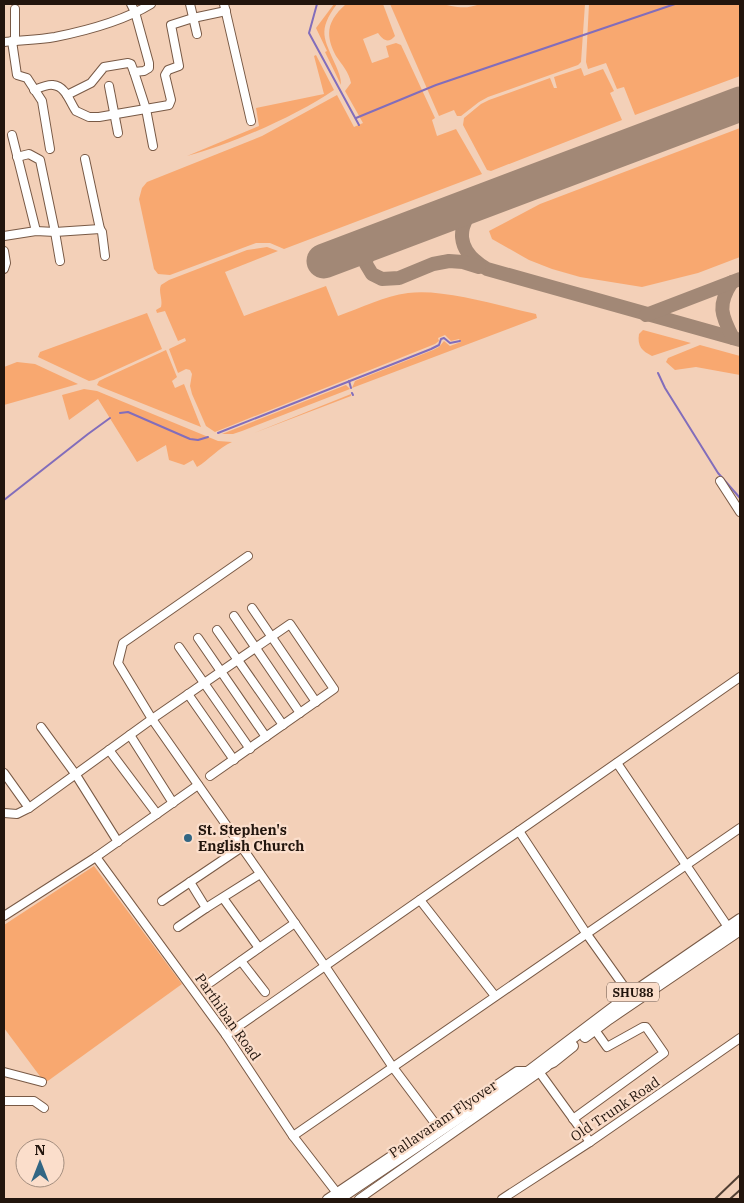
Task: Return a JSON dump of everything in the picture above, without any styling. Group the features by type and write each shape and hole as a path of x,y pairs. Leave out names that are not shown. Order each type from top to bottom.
{"main road":[{"name":"SHU88","path":"534,1072 630,994 740,919"},
{"name":"SHU88","path":"553,1062 595,1030 740,930"},
{"name":"Pallavaram Flyover","path":"338,1196 521,1079 553,1062"},
{"name":"Pallavaram Flyover","path":"349,1199 521,1079 534,1072"}],"street":[{"path":"131,4 150,66 147,70 134,72"},
{"path":"10,41 54,37 97,26 151,4"},
{"path":"190,4 197,34"},
{"path":"34,90 53,84 67,95 74,109 89,117 166,106 170,103 165,75 168,70 179,66 171,26 225,7 251,121"},
{"path":"15,9 10,41 17,75 27,78 42,100 50,149"},
{"path":"67,95 91,83 104,67 131,64 146,109 154,146"},
{"path":"109,86 118,132"},
{"path":"12,135 36,231"},
{"path":"17,157 29,154 40,160 60,261"},
{"path":"85,159 102,232 105,256"},
{"path":"4,236 36,231 100,230"},
{"path":"4,251 6,263 4,269"},
{"path":"720,481 740,512"},
{"path":"248,556 123,643 118,663 152,720 325,966 392,1066 437,1126"},
{"path":"252,608 316,702"},
{"path":"234,616 300,713"},
{"path":"4,813 14,814 29,808 188,694 290,624 334,689 210,776"},
{"path":"217,630 283,725"},
{"path":"198,638 266,737"},
{"path":"179,647 250,748"},
{"path":"226,1035 740,677"},
{"path":"188,694 234,760"},
{"path":"41,727 76,775 118,842"},
{"path":"130,735 173,803"},
{"path":"109,750 157,814"},
{"path":"617,763 728,927"},
{"path":"4,773 29,808"},
{"path":"4,916 96,858 198,785"},
{"path":"293,1136 740,828"},
{"path":"519,831 586,933 623,985"},
{"path":"162,901 242,847"},
{"name":"Parthiban Road","path":"96,858 226,1035 293,1136 338,1196"},
{"path":"178,927 260,874"},
{"path":"190,882 206,908"},
{"path":"223,898 259,948"},
{"path":"420,900 495,996"},
{"path":"211,982 295,923"},
{"path":"240,961 265,992"},
{"path":"573,1120 664,1053 646,1027 607,1047 595,1030"},
{"name":"Old Trunk Road","path":"502,1199 590,1142 740,1038"},
{"path":"359,1199 534,1072 553,1062"},
{"path":"328,1199 338,1196 517,1071 534,1072 590,1142"},
{"path":"4,1072 42,1082"},
{"path":"4,1101 34,1101 44,1108"}],"shaded area":[{"path":"426,3 463,7 480,4 585,4 581,62 578,65 488,97 461,116 457,116 454,110 439,116 390,4"},
{"path":"334,4 337,4 327,21 324,35 339,73 341,85 316,28"},
{"path":"346,4 383,4 395,36 390,40 386,40 378,33 363,39 372,63 389,57 386,46 396,43 401,45 435,118 432,120 437,136 456,129 482,174 284,249 270,243 256,243 170,275 158,274 154,269 139,199 142,188 147,182 262,136 337,95 354,127 363,123 345,91 351,83 350,79 332,48 329,34 335,16"},
{"path":"589,4 740,4 740,76 635,115 624,87 617,89 606,63 588,69 586,62"},
{"path":"316,55 334,90 301,110 263,128 205,151 187,156 259,126 256,108 324,94 314,56"},
{"path":"581,68 584,76 603,69 614,91 610,93 622,120 491,171 487,170 463,125 464,118 489,100 550,78 554,88 557,88 554,77"},
{"path":"740,128 740,257 698,273 642,287 580,277 552,269 529,260 492,239 489,231 540,204"},
{"path":"267,247 278,251 225,272 244,316 326,286 338,316 390,297 422,292 454,295 536,314 537,318 352,388 355,381 433,350 444,341 450,346 461,342 459,339 451,341 445,335 438,338 439,341 435,344 215,432 206,426 192,394 190,386 192,374 190,370 186,369 178,373 169,349 186,341 185,338 178,341 165,311 157,313 156,310 161,307 160,288 161,285 169,280 247,250"},
{"path":"147,313 162,349 94,380 89,381 38,357 40,352"},
{"path":"643,330 691,343 652,356 645,352 640,345 639,334"},
{"path":"700,345 740,356 740,375 696,367 675,370 666,362 668,358"},
{"path":"166,350 177,377 172,381 175,388 184,384 201,427 97,385 99,381"},
{"path":"17,362 35,364 78,384 4,405 4,367"},
{"path":"346,385 350,389 242,431 233,434 222,434"},
{"path":"84,389 97,391 218,441 232,442 222,447 197,467 193,460 184,465 169,460 166,445 137,462 98,399 69,420 62,395"},
{"path":"351,394 351,396 249,435"},
{"path":"94,866 182,984 45,1083 4,1028 4,925"}],"waterway":[{"path":"317,4 309,33 359,125"},
{"path":"356,118 436,85 675,4"},
{"path":"218,433 431,349 439,345 441,339 444,338 450,343 460,341"},
{"path":"658,373 665,388 718,473 740,498"},
{"path":"349,381 351,388"},
{"path":"120,413 128,412 190,439 198,440 208,437"},
{"path":"4,500 110,418"}],"taxiway":[{"path":"725,109 740,106"},
{"path":"480,203 466,220 462,238 469,254 487,269 740,340"},
{"path":"375,242 367,251 366,264 372,274 382,279 399,278 433,264 449,261 463,262 479,267"},
{"path":"646,315 740,279"},
{"path":"732,282 724,297 722,310 733,338"}],"runway":[{"path":"324,261 740,104"}],"railway":[{"path":"715,1199 740,1175"},
{"path":"730,1199 740,1190"}],"place":[{"name":"St. Stephen's English Church","path":"188,838"}]}
